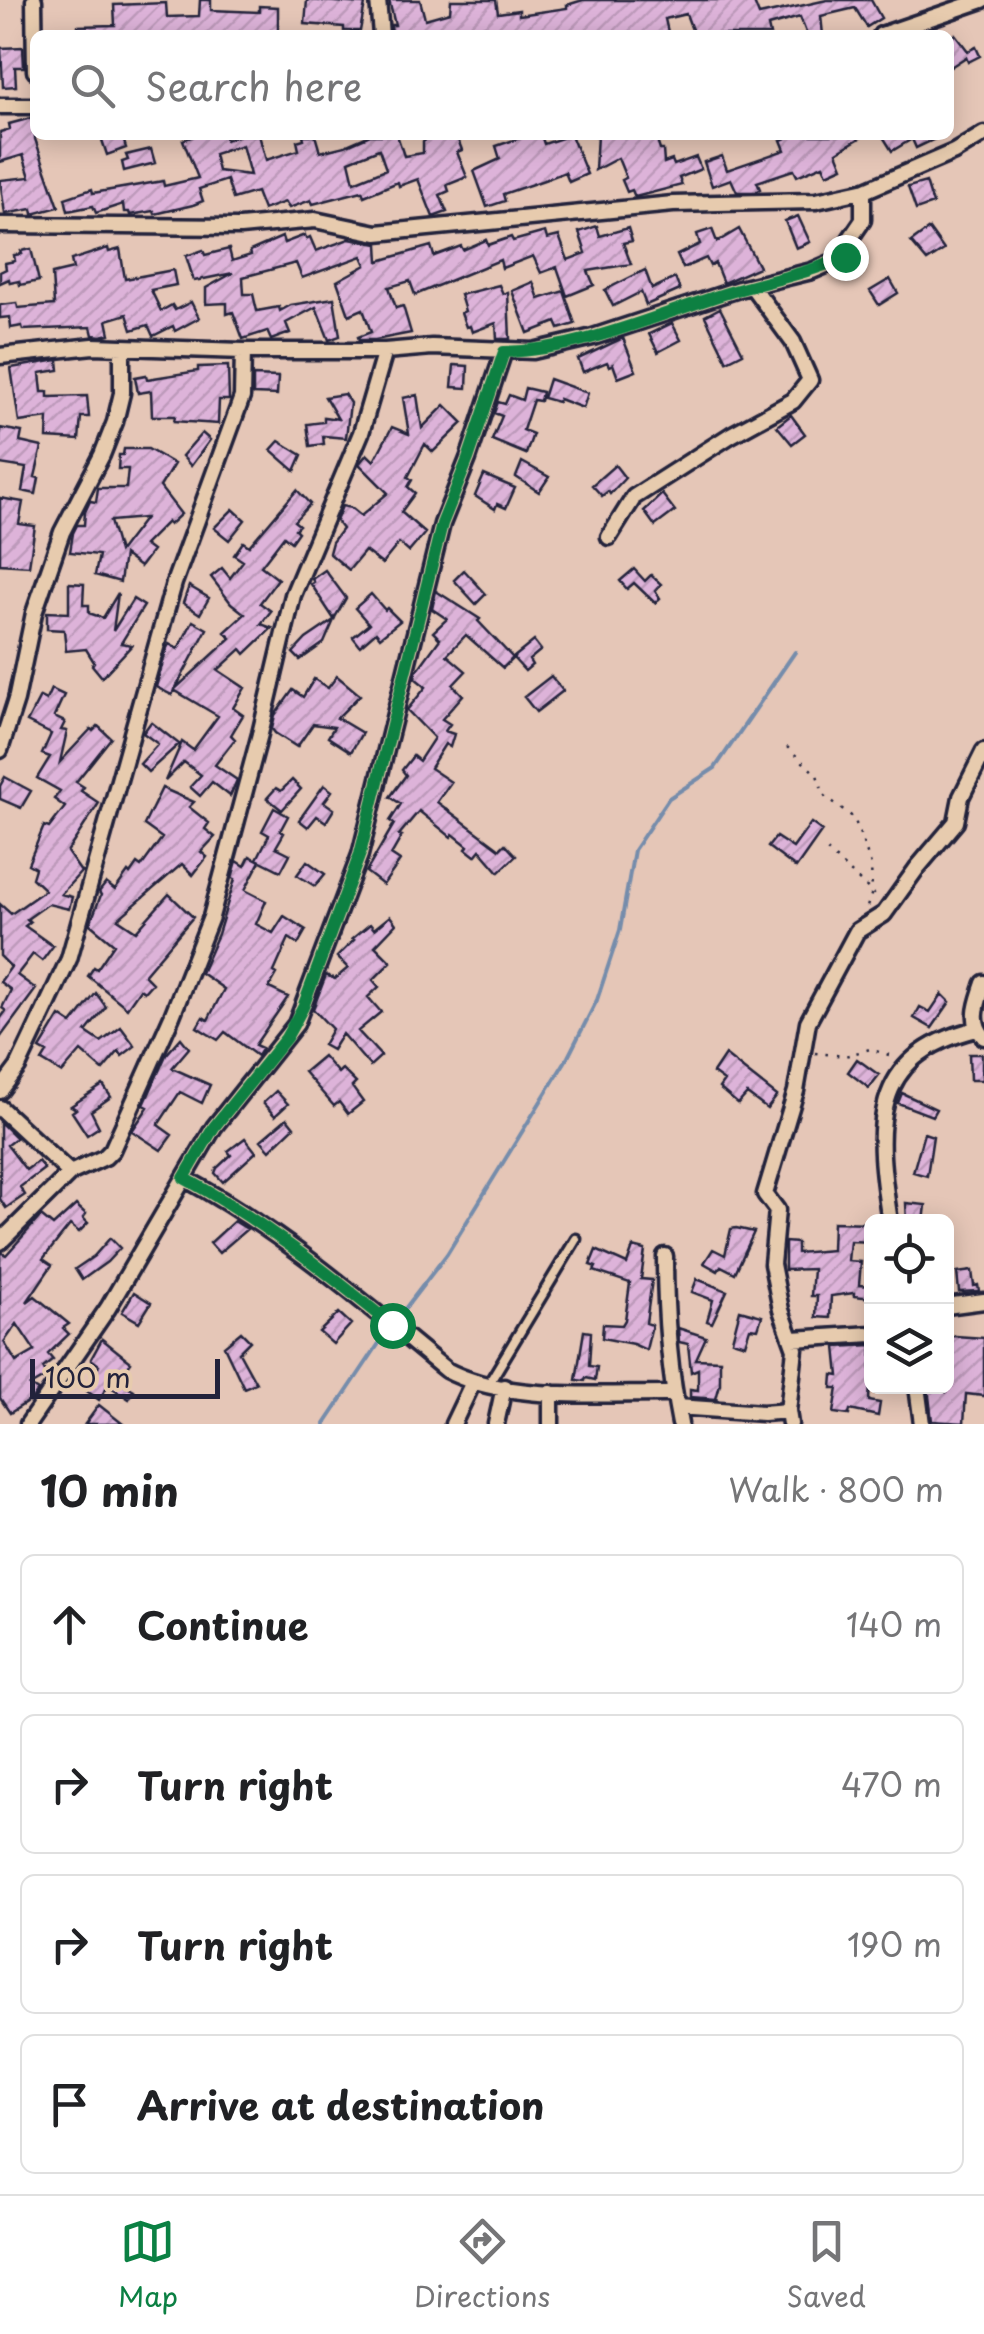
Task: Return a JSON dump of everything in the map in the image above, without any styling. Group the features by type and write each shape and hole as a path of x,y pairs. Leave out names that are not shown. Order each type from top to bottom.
{"street":[{"path":"34,0 34,30"},
{"path":"378,0 380,30"},
{"path":"896,30 983,0"},
{"path":"0,106 30,106"},
{"path":"0,225 240,226 315,220 377,232 700,202 816,201 862,191 954,152 984,134"},
{"path":"0,356 122,347 243,352 432,347 504,352 556,347 752,286 812,272 845,257 862,220 862,191"},
{"path":"609,537 634,497 731,435 793,402 810,380 793,342 752,286"},
{"path":"0,750 16,700 34,613 62,532 102,455 114,422 122,393 122,347"},
{"path":"0,1242 70,1173 112,1150 197,953 222,880 293,595 361,433 386,351"},
{"path":"0,1091 18,1067 69,959 174,583 242,397 243,352"},
{"path":"28,1424 108,1308 214,1127 286,1038 303,1007 360,854 442,524 504,352"},
{"path":"184,1178 240,1208 319,1265 446,1370 504,1388 675,1400 789,1418 795,1360 793,1339 781,1310 772,1264 777,1210 764,1194 796,1091 808,1022 857,931 884,914 956,822 961,797 984,751"},
{"path":"889,1214 880,1141 881,1115 896,1079 910,1062 936,1045 980,1033 976,1008 984,983"},
{"path":"0,1108 70,1173"},
{"path":"665,1256 665,1302 680,1424"},
{"path":"954,1305 984,1301"},
{"path":"793,1339 864,1335"},
{"path":"452,1424 480,1383"},
{"path":"496,1424 504,1388"},
{"path":"551,1393 552,1424"},
{"path":"918,1394 922,1424"}],"lane":[{"path":"480,1383 576,1240"}],"path":[{"path":"787,747 816,775 824,795 854,818 871,864 872,892"},
{"path":"827,851 884,905 890,906"},
{"path":"801,1060 819,1052 844,1056 870,1050 910,1062"}],"building":[{"path":"200,0 211,0 211,10 259,12 259,6 278,7 278,30 78,30 78,26 115,25 114,5 166,3 167,17 199,16"},
{"path":"307,0 365,4 360,30 305,24"},
{"path":"389,0 420,0 425,19 450,12 451,0 496,0 498,13 519,10 519,15 567,8 583,0 753,0 759,15 827,0 871,0 881,18 867,27 855,8 821,16 822,30 805,30 800,17 768,26 769,30 692,30 686,14 665,19 668,30 484,30 484,26 392,30 391,25 395,25"},
{"path":"954,35 968,51 976,47 980,56 968,62 966,57 954,65"},
{"path":"23,47 24,67 15,67 16,86 3,87 1,48"},
{"path":"30,118 30,140 35,140 59,207 33,214 32,209 5,214 0,180 30,177 23,155 0,162 0,132 10,129 9,124"},
{"path":"102,140 124,140 126,148 107,155"},
{"path":"183,140 260,140 266,160 299,150 297,141 300,140 316,140 320,152 359,140 399,140 404,156 423,153 426,140 458,140 462,150 457,152 467,177 447,185 449,191 440,195 447,212 433,217 418,179 399,186 398,182 364,196 362,191 289,208 285,202 263,210 256,192 233,199 227,180 199,189 203,201 155,214 154,211 130,215 124,212 123,204 96,213 93,206 68,211 65,198 92,189 93,193 163,181 164,186 198,178","holes":["242,145 250,175 218,171 214,154","379,149 386,169 354,182 349,161"]},
{"path":"514,140 543,140 544,144 573,140 587,174 569,182 565,172 503,194 505,201 487,207 474,171 500,159 496,146"},
{"path":"597,140 657,140 664,163 672,160 674,165 696,157 701,169 679,178 682,185 635,197 632,190 627,192 618,158 595,170"},
{"path":"781,140 857,140 837,152 843,167 827,174 823,165 797,176 794,170 757,182 760,189 755,192 737,192 731,179 712,186 704,162 722,156 727,170 785,150"},
{"path":"885,140 910,140 892,151"},
{"path":"912,140 933,140 916,148"},
{"path":"151,149 155,163 124,171 122,162 128,160 126,155"},
{"path":"926,182 933,204 916,210 908,187"},
{"path":"798,216 810,242 796,248 785,221"},
{"path":"597,226 600,236 628,228 632,241 623,243 631,264 588,271 594,285 567,296 557,267 541,273 533,256 502,268 500,260 415,295 410,281 389,287 396,308 403,306 411,333 375,340 359,340 358,337 371,332 363,309 349,315 337,281 366,265 362,256 302,278 296,263 243,277 244,294 253,294 257,311 279,307 280,311 291,305 334,298 340,336 329,340 316,307 286,323 290,333 271,340 267,331 243,339 233,312 227,314 227,303 206,304 206,288 233,273 194,281 186,256 203,250 205,255 229,249 232,261 282,237 284,243 305,235 316,251 349,239 378,244 379,261 431,246 434,256 486,240 488,245 545,232 547,239 559,236 568,260 586,253 579,232"},
{"path":"712,229 717,242 739,229 759,267 723,283 715,263 710,266 706,258 683,268 677,255 700,244 697,234"},
{"path":"929,229 944,250 927,261 911,242"},
{"path":"108,248 109,252 120,249 125,279 173,270 176,285 151,290 161,311 172,305 175,310 191,302 199,318 175,331 173,326 153,336 148,325 132,330 127,314 107,320 110,334 101,336 93,335 91,327 11,328 10,317 0,318 0,305 54,305 52,274 73,269 71,260"},
{"path":"31,249 39,281 20,285 19,281 10,283 9,279 0,283 5,263"},
{"path":"645,270 652,289 675,278 680,290 646,305 641,292 613,306 605,290"},
{"path":"890,279 898,293 879,305 870,291"},
{"path":"533,282 539,299 564,291 575,324 559,329 556,322 528,333 512,291"},
{"path":"499,285 503,294 508,292 510,339 497,339 496,323 472,332 461,313 465,311 460,295"},
{"path":"720,308 743,353 727,361 705,316"},
{"path":"672,323 681,340 658,352 649,334"},
{"path":"623,338 636,371 618,378 613,364 609,366 607,362 583,372 578,359"},
{"path":"58,360 59,370 40,373 42,392 48,392 48,397 87,396 89,417 81,417 79,440 47,438 48,418 19,422 11,368"},
{"path":"454,365 468,366 467,388 452,387"},
{"path":"228,366 229,400 219,400 218,424 152,416 151,391 138,393 135,377 146,375 147,379 198,371 198,367"},
{"path":"253,376 278,377 277,395 253,394"},
{"path":"549,379 588,393 583,408 543,398"},
{"path":"525,388 542,392 540,401 533,400 523,430 533,434 526,454 492,440 502,416 494,413 498,402 505,404 509,395 522,400"},
{"path":"344,394 350,403 346,438 323,436 324,444 310,446 307,424 324,422 324,417 338,419 325,397"},
{"path":"417,395 422,428 445,405 463,423 433,452 425,444 408,477 412,480 408,487 415,493 401,512 425,533 409,552 399,543 382,564 365,551 349,570 329,553 342,529 336,521 342,506 361,516 388,493 359,464 367,454 374,461 392,427 409,434 403,398"},
{"path":"791,415 805,434 792,444 777,426"},
{"path":"0,428 22,432 20,442 42,447 35,477 39,478 36,494 22,491 26,468 0,464"},
{"path":"202,433 210,440 191,466 182,456"},
{"path":"279,441 302,455 295,471 271,450"},
{"path":"124,449 148,449 174,464 160,487 181,514 144,545 152,551 140,567 124,555 120,582 95,575 99,555 70,552 73,533 77,525 84,525 85,512 90,501 96,502 98,488 126,488 128,469 118,469 119,455 123,455","holes":["145,518 119,552 110,521"]},
{"path":"522,462 549,477 539,492 516,477"},
{"path":"615,465 625,478 610,494 608,491 602,496 592,485"},
{"path":"484,475 515,488 506,508 497,504 495,509 475,496"},
{"path":"297,490 310,504 294,521 299,525 295,529 298,532 291,542 284,536 261,566 278,579 260,603 271,611 261,624 272,628 245,654 241,649 218,670 245,688 233,708 243,715 231,735 235,739 215,765 237,780 230,796 212,782 200,796 190,787 201,775 184,762 165,781 182,742 193,750 218,716 174,690 231,638 225,632 245,614 211,577 222,568 230,578 243,561 234,555 243,542 249,546"},
{"path":"662,494 675,511 655,526 644,511"},
{"path":"0,498 23,502 19,524 35,526 29,566 0,564"},
{"path":"233,509 245,520 229,540 214,528"},
{"path":"634,569 645,581 651,575 661,584 655,591 660,598 655,603 634,583 627,589 620,581"},
{"path":"325,570 346,598 334,619 311,584"},
{"path":"464,570 486,594 476,604 454,580"},
{"path":"69,583 84,584 83,605 89,605 89,613 103,618 118,593 113,631 133,599 144,606 121,643 132,645 102,677 86,649 66,651 64,630 47,629 47,612 69,613"},
{"path":"189,586 209,598 200,614 183,603"},
{"path":"436,591 480,619 513,658 503,668 466,635 447,655 466,671 453,685 463,695 442,719 450,724 445,731 454,734 450,747 445,744 430,768 451,782 437,802 500,849 505,844 516,856 499,872 480,850 475,856 466,849 468,846 419,811 399,835 402,836 391,855 400,861 383,885 366,872 401,804 390,797 406,775 402,770 413,756 419,761 434,738 407,710 426,687 415,678 416,672 440,639 433,632 447,619 432,609"},
{"path":"371,594 400,621 380,637 376,632 360,646 353,637 369,624 355,608"},
{"path":"334,620 324,643 300,660 293,653 306,639"},
{"path":"193,621 207,629 172,695 156,687 167,648 169,644 178,649"},
{"path":"534,641 541,650 529,660 532,665 525,671 513,658"},
{"path":"337,676 360,695 337,718 362,733 351,752 328,737 334,727 313,724 297,747 275,733 275,715 293,690 303,697 314,679 328,688"},
{"path":"551,676 563,691 536,712 524,697"},
{"path":"51,689 64,695 54,717 65,722 61,730 67,731 60,762 91,729 98,726 111,738 76,782 84,787 81,791 99,803 67,852 81,872 61,894 72,897 69,909 48,904 27,919 30,922 25,926 53,946 42,961 33,954 17,975 36,989 0,1038 0,1019 6,1011 2,1008 11,990 0,982 11,967 0,956 0,904 11,914 45,890 32,878 35,868 28,864 44,826 49,828 65,807 54,799 60,791 37,778 50,757 42,754 51,734 27,722 40,697 46,700"},
{"path":"151,722 179,744 148,772 140,764 158,744 143,733"},
{"path":"5,777 31,791 21,808 0,799"},
{"path":"292,780 301,789 282,810 267,798"},
{"path":"324,785 332,791 324,802 334,809 326,822 317,816 308,827 299,820"},
{"path":"162,788 194,802 189,807 209,823 205,829 215,837 201,852 207,857 193,875 182,864 118,919 136,931 169,894 193,917 144,975 152,983 144,992 140,989 127,1008 88,976 114,944 90,924 99,892 106,883 115,890 137,864 141,867 162,838 144,825"},
{"path":"274,808 288,816 276,847 290,854 281,871 257,859 269,835 262,831"},
{"path":"811,823 822,831 796,868 768,847 776,837 793,848"},
{"path":"250,856 260,861 245,890 266,901 256,924 273,933 284,916 306,930 298,944 289,938 274,972 277,974 269,988 288,997 255,1045 262,1048 257,1056 225,1032 218,1040 197,1027 203,1017 208,1020 224,989 201,973 218,934 237,861 245,866"},
{"path":"307,861 325,874 315,886 297,875"},
{"path":"390,916 396,924 375,946 391,962 373,980 379,987 368,997 381,1012 358,1031 381,1056 370,1066 342,1034 332,1050 323,1045 332,1029 313,1009 326,975 335,979 348,968 337,957 370,924 374,929"},
{"path":"96,993 106,1007 86,1032 101,1042 121,1027 135,1046 122,1056 119,1051 103,1070 81,1051 62,1073 42,1061 47,1053 40,1049 60,1016 72,1024"},
{"path":"942,994 950,1002 932,1028 914,1018 920,1007 930,1012"},
{"path":"181,1038 189,1048 172,1068 210,1085 202,1103 180,1092 158,1125 172,1135 161,1150 132,1131 148,1107 144,1105 166,1055"},
{"path":"969,1054 982,1054 982,1080 970,1080"},
{"path":"725,1055 777,1096 767,1109 747,1094 738,1104 719,1088 724,1081 713,1073"},
{"path":"323,1056 338,1073 342,1069 356,1083 352,1087 363,1102 348,1114 339,1102 334,1106 304,1072"},
{"path":"857,1059 879,1075 869,1088 848,1072"},
{"path":"103,1085 111,1097 91,1111 99,1127 87,1135 71,1106"},
{"path":"276,1091 288,1104 275,1116 263,1103"},
{"path":"902,1093 936,1109 932,1116 898,1103"},
{"path":"287,1118 294,1127 270,1150 261,1140"},
{"path":"0,1122 16,1138 7,1145 26,1170 38,1161 44,1169 20,1187 25,1195 6,1208 0,1199"},
{"path":"924,1133 933,1136 927,1176 913,1172"},
{"path":"245,1138 256,1152 223,1182 215,1173 217,1168 231,1155 228,1151"},
{"path":"906,1203 926,1205 925,1214 907,1214"},
{"path":"76,1205 86,1214 83,1218 88,1223 79,1232 70,1225 43,1259 52,1265 27,1302 35,1296 69,1324 63,1328 69,1334 48,1354 53,1360 43,1368 47,1376 30,1386 38,1391 10,1413 0,1398 0,1252 6,1255 41,1216 53,1226","holes":["17,1324 35,1351 16,1362 4,1342"]},
{"path":"234,1221 247,1229 219,1253 210,1243"},
{"path":"833,1222 864,1223 864,1242 850,1241 848,1261 861,1262 859,1285 864,1285 864,1297 854,1293 831,1296 830,1318 816,1317 817,1296 811,1296 813,1269 785,1270 785,1242 797,1243 797,1253 832,1250"},
{"path":"731,1229 754,1232 735,1273 721,1266 718,1271 704,1263 713,1249 725,1255"},
{"path":"110,1238 120,1248 82,1280 75,1269"},
{"path":"633,1247 645,1250 641,1279 652,1280 646,1323 652,1325 646,1350 602,1338 603,1324 622,1325 625,1320 630,1283 594,1271 596,1267 590,1265 596,1250 627,1264"},
{"path":"972,1271 974,1286 978,1285 979,1291 959,1292 957,1273"},
{"path":"697,1279 727,1291 712,1323 707,1321 713,1300 692,1292"},
{"path":"134,1292 151,1303 139,1322 122,1312"},
{"path":"740,1310 762,1316 758,1329 750,1328 745,1344 732,1340"},
{"path":"339,1313 351,1324 333,1344 319,1332"},
{"path":"678,1328 706,1337 696,1359 720,1360 716,1399 690,1397 690,1389 698,1390 698,1369 691,1372 688,1344 679,1342"},
{"path":"584,1331 591,1332 589,1366 597,1367 595,1380 576,1380"},
{"path":"241,1332 250,1341 239,1352 256,1383 244,1388 224,1346"},
{"path":"954,1336 984,1338 984,1396 966,1394 964,1423 932,1421 929,1394 954,1394"},
{"path":"102,1339 131,1362 117,1380 134,1390 129,1399 108,1385 99,1400 87,1391 99,1365 91,1359"},
{"path":"864,1345 864,1394 869,1394 869,1401 880,1403 878,1416 850,1410 849,1415 834,1413 838,1388 832,1388 833,1375 839,1376 836,1347"},
{"path":"99,1405 123,1424 85,1424"}],"waterway":[{"path":"394,1323 447,1254 568,1057 597,1000 620,930 634,850 669,798 715,768 795,652"},
{"path":"325,1424 388,1330"}],"route":[{"path":"392,1325 319,1265 240,1208 184,1178 214,1127 286,1038 303,1007 360,854 442,524 504,352 533,351 593,337 740,289 812,272 845,257"}]}
